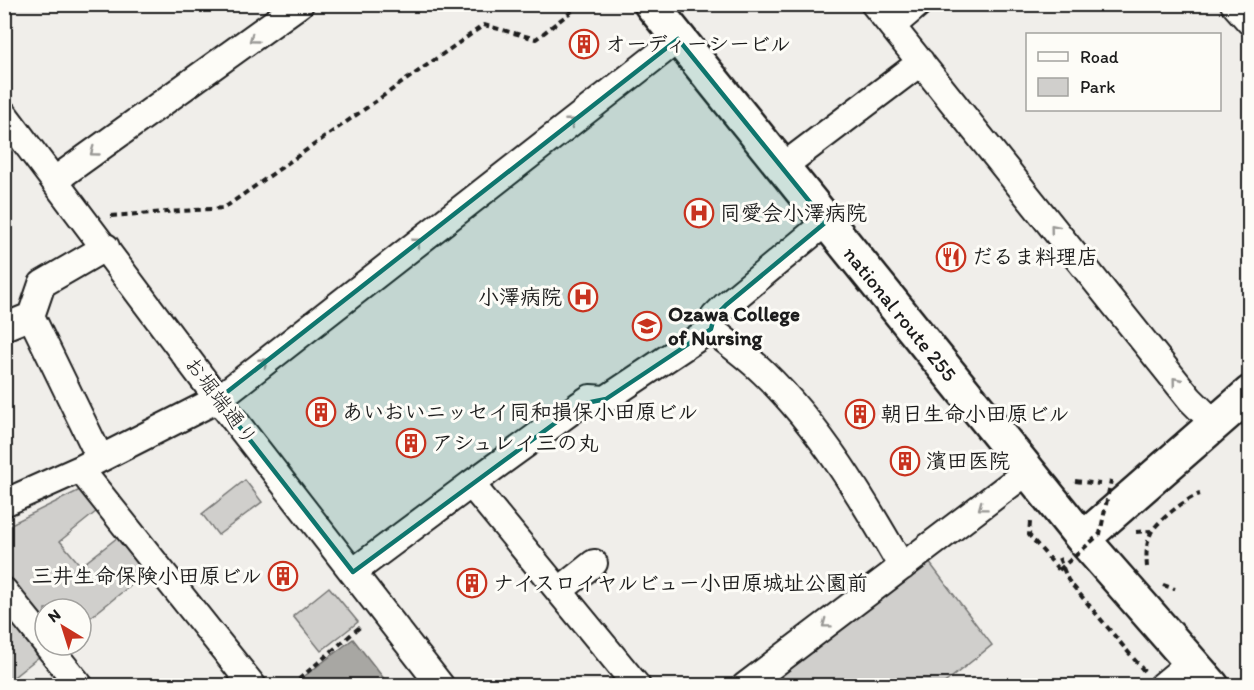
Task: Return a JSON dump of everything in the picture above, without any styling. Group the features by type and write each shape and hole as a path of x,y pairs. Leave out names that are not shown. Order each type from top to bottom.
{"highway":[{"name":"national route 255","path":"651,4 781,168 1028,471 1069,544 1202,674"},
{"path":"1069,544 1250,393"}],"street":[{"path":"55,180 300,4"},
{"path":"874,4 1191,399 1215,424"},
{"path":"892,26 918,4"},
{"path":"1234,4 1250,22"},
{"path":"4,503 218,399 678,39"},
{"path":"781,168 921,62"},
{"name":"お堀端通り","path":"4,114 218,399 441,686"},
{"path":"353,572 581,404 590,398 606,399 711,329 714,317 726,305 826,222"},
{"path":"106,247 42,284 31,316 90,463 253,686"},
{"path":"4,327 31,316"},
{"path":"711,329 764,374 814,430 859,492 902,567"},
{"path":"745,686 1028,471"},
{"path":"471,484 637,686"},
{"path":"560,590 594,563"},
{"path":"4,591 33,628"},
{"path":"57,657 80,686"},
{"path":"1155,681 1202,674"}],"path":[{"path":"84,218 224,208 484,25 536,39 581,4"},
{"path":"1037,524 1031,515 1029,536 1059,570 1100,534 1111,480 1101,484 1090,484 1078,483 1071,478"},
{"path":"1151,575 1146,557 1151,531 1190,497 1200,494"},
{"path":"1069,544 1068,580 1155,681"},
{"path":"291,686 367,621"}],"highlighted area":[{"path":"678,39 826,222 726,305 714,317 711,329 606,399 581,404 353,572 218,399"}],"green space":[{"path":"245,480 262,502 218,535 202,514"},
{"path":"86,487 102,507 60,541 81,566 122,534 151,569 93,615 93,597 33,597 33,611 5,576 5,527"},
{"path":"929,562 992,645 942,685 767,685"},
{"path":"329,587 358,622 321,651 293,616"},
{"path":"4,602 33,637 33,657 39,657 4,684"}],"shaded area":[{"path":"353,639 389,685 293,685"}],"place":[{"name":"オーディーシービル","path":"584,44"},
{"name":"同愛会小澤病院","path":"699,213"},
{"name":"だるま料理店","path":"951,257"},
{"name":"小澤病院","path":"583,297"},
{"name":"Ozawa College of Nursing","path":"647,326"},
{"name":"あいおいニッセイ同和損保小田原ビル","path":"321,412"},
{"name":"朝日生命小田原ビル","path":"860,414"},
{"name":"アシュレイ三の丸","path":"411,443"},
{"name":"濱田医院","path":"905,461"},
{"name":"三井生命保険小田原ビル","path":"283,576"},
{"name":"ナイスロイヤルビュー小田原城址公園前","path":"472,583"}]}
